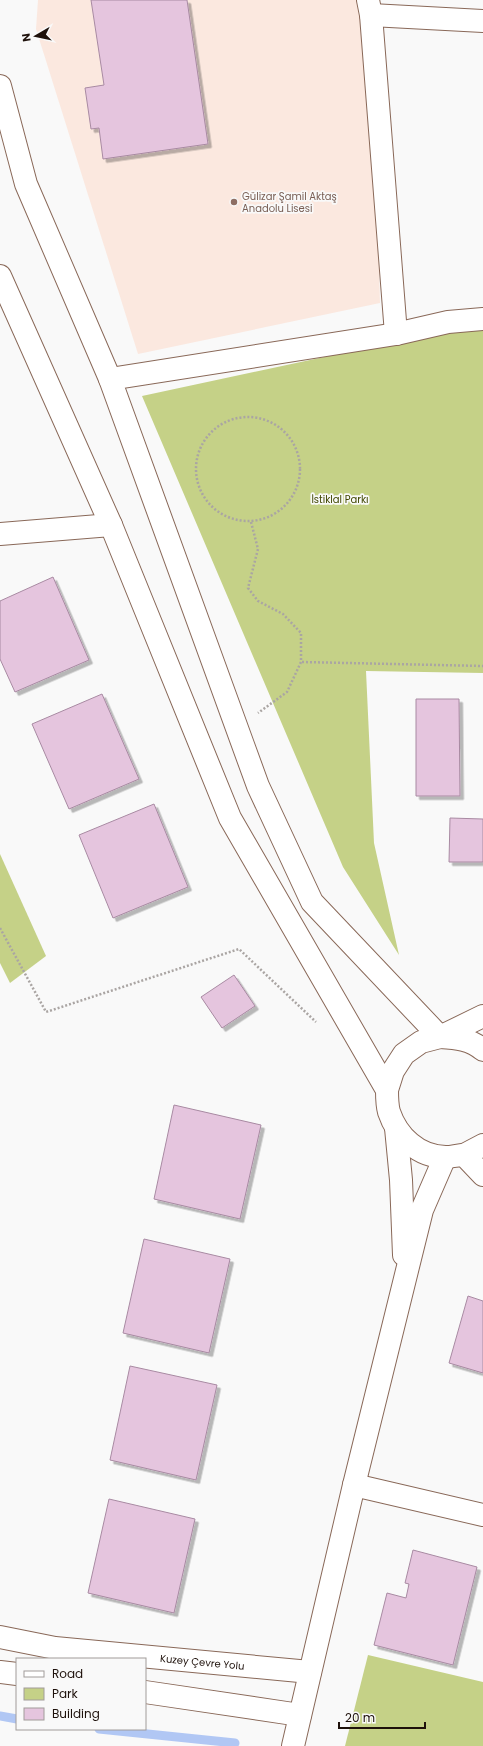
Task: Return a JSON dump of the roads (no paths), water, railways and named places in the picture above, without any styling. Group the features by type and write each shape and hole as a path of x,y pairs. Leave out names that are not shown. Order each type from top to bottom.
{"main road":[{"path":"396,334 369,8 483,21"},
{"path":"0,86 26,184 110,379 258,786 312,902 440,1037 460,1039 478,1046 483,1050"},
{"path":"0,276 111,525 230,818 387,1090"},
{"path":"110,379 396,334 448,322 483,319"},
{"path":"0,534 111,525"},
{"path":"464,1152 426,1153 408,1143 396,1128 388,1110 387,1090 393,1071 404,1054 421,1042 440,1037 483,1016"},
{"path":"396,1128 401,1180 405,1280"},
{"path":"464,1152 483,1175"},
{"path":"292,1746 354,1485 422,1210 464,1152"},
{"path":"354,1485 483,1515"},
{"name":"Kuzey Çevre Yolu","path":"0,1637 55,1648 310,1672"},
{"path":"0,1672 16,1674"},
{"path":"146,1692 300,1715"}],"waterway":[{"path":"0,1716 16,1719"},
{"path":"109,1730 235,1743"}],"place":[{"name":"Gülizar Şamil Aktaş Anadolu Lisesi","path":"234,202"}],"park label":[{"name":"İstiklal Parkı","path":"340,499"}]}
